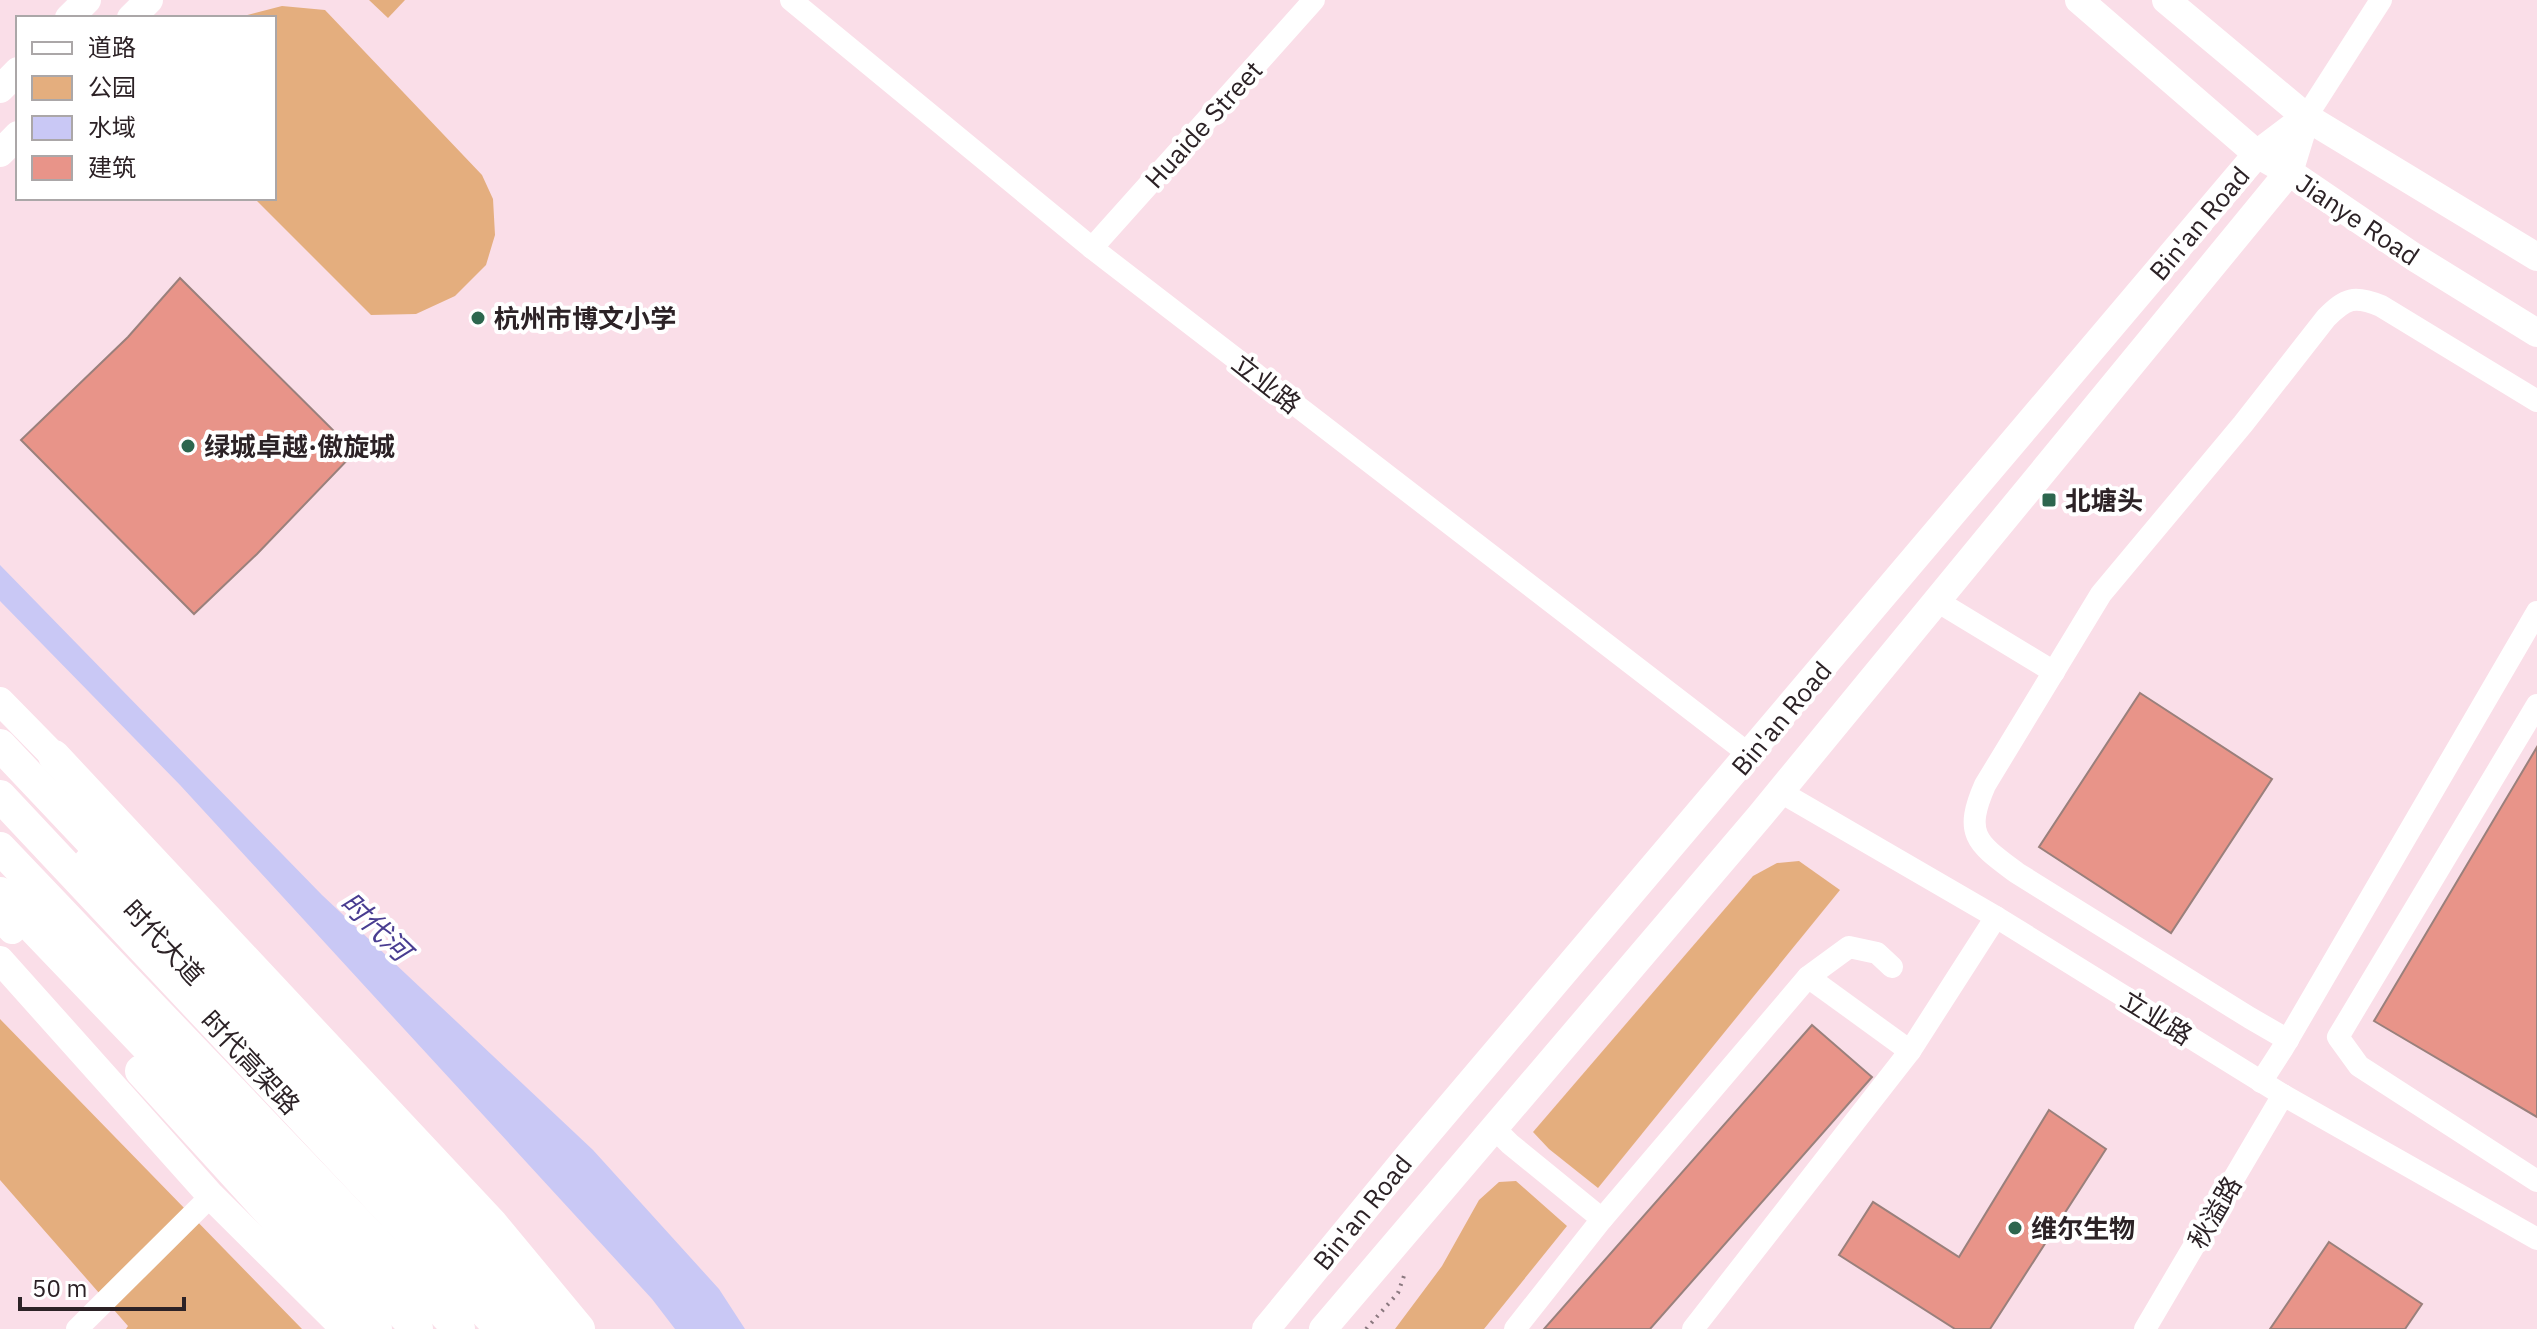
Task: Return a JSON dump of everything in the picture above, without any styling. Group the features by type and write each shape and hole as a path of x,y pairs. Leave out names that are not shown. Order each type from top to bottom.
{"highway":[{"path":"0,745 524,1314"},
{"path":"54,756 492,1224 579,1329"},
{"name":"时代高架路","path":"0,796 501,1329"},
{"name":"时代高架路","path":"0,848 459,1329"},
{"path":"0,893 417,1329"},
{"path":"6,923 376,1329"}],"main road":[{"path":"71,16 87,0"},
{"path":"133,16 149,0"},
{"name":"Jianye Road","path":"2079,0 2257,154 2537,333"},
{"path":"2166,0 2306,117 2537,257"},
{"path":"0,89 16,73"},
{"name":"Bin'an Road","path":"1266,1329 1409,1155 2257,154 2306,117"},
{"name":"Bin'an Road","path":"1323,1329 1760,816 2289,172 2306,117"},
{"path":"0,153 16,137"},
{"path":"0,701 54,756"},
{"name":"时代大道","path":"0,766 524,1314 549,1329"},
{"path":"0,869 438,1329"},
{"path":"0,960 211,1196 345,1329"}],"street":[{"name":"立业路","path":"791,0 1092,248 1750,755"},
{"name":"Huaide Street","path":"1092,248 1314,0"},
{"name":"Bin'an Road","path":"2306,117 2381,0"},
{"path":"2288,1040 2017,873 1981,843 1975,829 1977,804 1985,785 2101,594 2341,303 2355,298 2381,306 2535,394"},
{"path":"1937,601 2054,672"},
{"path":"2261,1082 2537,612"},
{"path":"2537,705 2338,1037 2359,1066 2537,1181"},
{"name":"立业路","path":"1779,791 1996,917 2261,1082 2537,1239"},
{"path":"1693,1329 1910,1051 1996,917"},
{"path":"1515,1329 1602,1219 1808,977 1849,947 1877,953 1892,967"},
{"path":"1808,977 1910,1051"},
{"name":"秋溢路","path":"2145,1329 2283,1095"},
{"path":"1493,1127 1602,1219"},
{"path":"77,1329 211,1196"}],"green space":[{"path":"369,0 405,0 388,18"},
{"path":"282,6 325,10 482,175 493,199 495,235 486,265 455,296 416,314 371,315 256,200 276,200 276,16 244,16"},
{"path":"1799,861 1840,890 1598,1188 1549,1149 1533,1132 1753,876 1777,863"},
{"path":"0,1019 302,1329 126,1329 128,1326 0,1180"},
{"path":"1516,1181 1567,1226 1484,1329 1395,1329 1442,1266 1479,1200 1499,1182"}],"water":[{"path":"0,565 322,895 593,1150 719,1289 745,1329 675,1329 652,1299 180,785 0,601"}],"building":[{"name":"绿城卓越·傲旋城","path":"180,278 355,452 194,614 21,440 128,337"},
{"path":"2140,693 2272,779 2171,933 2039,847"},
{"path":"2537,747 2537,1117 2374,1021"},
{"path":"1812,1025 1872,1077 1650,1329 1544,1329"},
{"name":"维尔生物","path":"2049,1110 2106,1149 1990,1329 1955,1329 1839,1255 1873,1202 1959,1257"},
{"path":"2329,1242 2422,1304 2405,1329 2270,1329"}],"place":[{"name":"杭州市博文小学","path":"478,318"},
{"name":"绿城卓越·傲旋城","path":"188,446"},
{"name":"北塘头","path":"2049,500"},
{"name":"维尔生物","path":"2015,1228"}],"water label":[{"name":"时代河","path":"376,926"}]}
